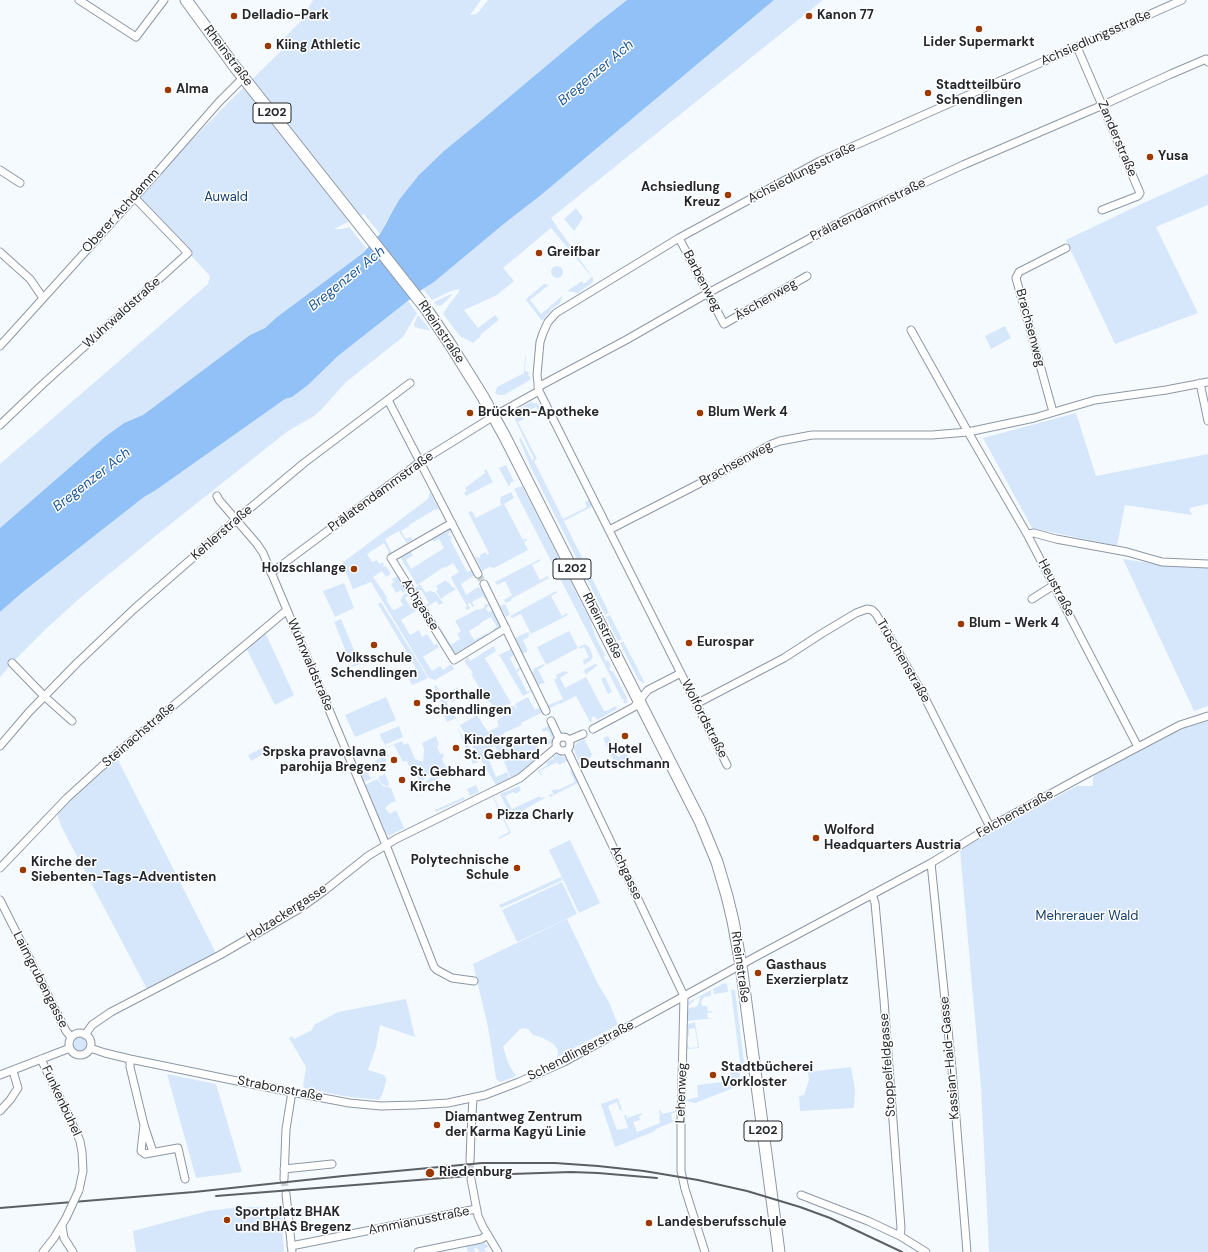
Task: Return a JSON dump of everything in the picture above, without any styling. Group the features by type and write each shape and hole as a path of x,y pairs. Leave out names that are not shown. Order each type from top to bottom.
{"main road":[{"name":"Rheinstraße","path":"186,0 244,77 428,310 465,368 494,416 692,804 710,844 729,902 733,921 741,965 779,1252"}],"street":[{"path":"80,0 136,37 164,0"},
{"name":"Achsiedlungsstraße","path":"539,389 537,375 540,342 544,329 556,313 679,238 826,158 1182,0"},
{"name":"Zanderstraße","path":"1078,47 1140,193 1138,196 1102,210"},
{"name":"Prälatendammstraße","path":"539,389 708,293 850,216 1171,74 1206,59 1208,62"},
{"name":"Oberer Achdamm","path":"0,346 219,102 244,77"},
{"path":"0,170 20,183"},
{"name":"Wuhrwaldstraße","path":"0,425 43,384 188,254 134,197"},
{"name":"Barbenweg","path":"679,238 724,324"},
{"name":"Brachsenweg","path":"1053,412 1016,278 1019,272 1066,248"},
{"path":"0,252 30,279 43,298"},
{"name":"Äschenweg","path":"724,324 807,276"},
{"path":"911,330 968,432"},
{"name":"Kehlerstraße","path":"0,746 44,696 134,609 304,463 410,383"},
{"path":"1204,383 1208,421"},
{"name":"Brachsenweg","path":"610,530 780,441 812,435 940,435 968,432 1012,424 1095,400 1204,383"},
{"path":"494,416 539,389 681,673 648,690 633,708 594,728"},
{"path":"388,400 478,574"},
{"name":"Prälatendammstraße","path":"271,573 420,462 494,416"},
{"name":"Heustraße","path":"968,432 1028,534 1138,747"},
{"name":"Wuhrwaldstraße","path":"217,496 260,548 386,845 434,966 452,978 474,981"},
{"name":"Achgasse","path":"452,523 391,558 454,660 506,628"},
{"path":"1028,534 1034,533 1056,539 1127,552 1162,562 1208,564"},
{"path":"484,584 546,711"},
{"path":"1032,600 1054,585"},
{"name":"Trüschenstraße","path":"696,704 784,658 856,613 868,609 872,610 909,667 990,827"},
{"name":"Steinachstraße","path":"0,868 67,798 101,767 287,610"},
{"path":"12,663 44,696 72,721"},
{"name":"Wolfordstraße","path":"681,673 727,765"},
{"name":"Felchenstraße","path":"741,965 931,863 990,827 1138,747 1180,725 1208,716"},
{"path":"551,721 559,738"},
{"path":"559,738 569,740 583,734"},
{"path":"559,738 556,743 560,750 567,750 570,746 569,740"},
{"name":"Holzackergasse","path":"86,1035 92,1025 111,1012 220,955 299,909 368,856 386,845 435,819 512,783 526,774 557,747"},
{"name":"Achgasse","path":"567,750 684,996"},
{"name":"Kassian-Haid-Gasse","path":"931,863 952,1069 967,1252"},
{"name":"Stoppelfeldgasse","path":"872,894 875,903 883,992 901,1228 900,1236"},
{"name":"Laimgrubengasse","path":"0,900 66,1031 71,1037"},
{"name":"Schendlingerstraße","path":"473,1098 497,1091 557,1066 741,965"},
{"name":"Lehenweg","path":"684,996 681,1175 705,1252"},
{"path":"79,1033 86,1035 90,1042 90,1048 85,1053 79,1055 74,1053 70,1048 69,1043 71,1037 79,1033"},
{"path":"0,1075 70,1048"},
{"name":"Strabonstraße","path":"90,1048 130,1059 349,1103 381,1106 431,1104 454,1102 473,1098"},
{"name":"Funkenbühel","path":"42,1059 80,1141 83,1171 79,1190 66,1218 43,1252"},
{"path":"130,1059 130,1067 144,1125 153,1152"},
{"path":"0,1111 18,1088 13,1071"},
{"path":"284,1179 286,1129 292,1092"},
{"path":"470,1161 470,1133 473,1098"},
{"path":"144,1125 141,1151 145,1154 178,1148 185,1179"},
{"path":"284,1169 332,1164"},
{"path":"471,1180 476,1209 480,1221 498,1252"},
{"name":"Ammianusstraße","path":"286,1194 292,1249 476,1209"},
{"path":"801,1195 868,1221 900,1236 926,1252"},
{"path":"62,1226 64,1238 73,1252"},
{"path":"418,1252 481,1239 488,1235"}],"green space":[{"name":"Auwald","path":"313,0 481,0 470,15 477,14 488,0 627,0 477,124 386,221 380,234 364,214 334,229 349,227 366,248 363,253 277,317 265,328 250,335 143,415 124,423 106,436 0,528 0,464 208,284 210,276 137,197 153,179 282,50 284,38 301,21"},
{"path":"774,0 823,0 551,218 593,278 593,282 578,293 567,291 582,281 584,284 592,277 551,228 503,268 514,281 497,295 464,310 478,328 495,315 499,320 481,334 480,337 473,343 460,336 443,314 460,289 451,291 432,300 423,289 434,282 541,195"},
{"path":"1208,174 1208,205 1156,227 1198,313 1115,344 1066,240"},
{"path":"576,208 583,218 574,231 564,219"},
{"path":"557,266 561,268 563,272 561,276 557,278 553,276 551,272 553,268"},
{"path":"544,284 549,285 530,300 541,314 562,296 562,298 560,303 552,309 542,321 526,299"},
{"path":"451,294 452,295 442,305 437,306 434,302"},
{"path":"408,301 417,313 403,337 346,382 314,416 288,431 81,597 47,628 0,677 0,612 24,591 144,497 285,399 292,397 308,385 338,356"},
{"path":"418,315 431,331 414,327"},
{"path":"1005,326 1011,338 991,349 985,336"},
{"path":"526,355 525,371 530,373 528,374 530,376 530,380 504,395 495,393 497,387 524,373"},
{"path":"531,402 538,404 544,409 539,411 536,407 522,414 524,419 518,422 537,459 534,461 563,519 587,507 585,502 589,500 585,491 593,506 564,521 609,613 605,615 531,468 519,439 521,438 532,460 534,459 512,413"},
{"path":"1076,413 1096,476 1208,454 1208,504 1189,508 1192,515 1125,505 1117,546 1032,528 983,438"},
{"path":"506,465 514,481 510,483 509,487 499,468"},
{"path":"486,469 493,482 466,496 464,493 467,491 465,488 485,473 484,471"},
{"path":"522,486 590,620 596,638 605,655 604,657 606,661 608,660 611,667 609,668 613,671 627,698 627,702 625,704 623,701 625,700 622,699 514,489"},
{"path":"430,492 439,509 434,510 401,531 406,539 411,537 412,540 407,543 399,531 385,539 392,553 389,555 384,543 367,554 372,562 377,560 379,564 383,562 384,567 386,566 391,574 386,577 382,571 373,577 387,597 386,599 392,609 395,610 403,605 400,600 403,595 408,592 410,594 405,598 412,609 414,608 416,611 401,620 410,635 419,630 422,637 427,634 434,645 437,644 439,647 423,657 432,671 440,666 443,670 451,664 454,669 435,680 429,678 371,582 353,589 345,570 347,568 345,566 344,567 342,563 428,499"},
{"path":"511,492 514,498 504,504 523,540 526,538 527,540 524,542 528,550 494,568 489,567 482,571 475,557 477,556 478,558 486,552 487,555 489,553 468,512 472,511 476,518 501,505 501,497"},
{"path":"449,528 451,531 448,534 449,536 451,535 452,538 450,539 467,572 472,570 475,575 461,584 466,595 478,587 482,589 486,598 485,600 483,596 472,602 474,606 472,607 470,603 468,604 470,608 467,610 465,608 467,606 451,577 459,572 453,563 445,568 444,567 417,585 400,557 410,551 413,555 406,560 411,569 444,548 439,539 434,542 432,538"},
{"path":"540,559 540,561 532,565 540,580 548,576 549,578 506,603 504,600 512,595 505,581 497,585 495,582"},
{"path":"1123,559 1163,565 1208,568 1208,706 1194,711"},
{"path":"398,576 407,590 403,593 401,590 396,593 391,584 394,582 392,579"},
{"path":"446,580 456,589 441,599 436,591 438,589 436,586"},
{"path":"344,583 354,608 335,617 323,591"},
{"path":"420,584 426,593 431,590 432,592 435,592 443,603 439,605 436,601 427,607 451,645 460,639 457,634 461,631 455,621 485,607 484,605 490,605 486,608 488,612 492,610 501,627 494,632 493,629 497,627 491,617 482,622 469,631 474,640 487,633 489,635 455,656 425,606 429,603 421,590 415,594 413,590"},
{"path":"556,591 557,593 551,596 562,616 567,613 568,615 531,634 521,614 512,618 510,616"},
{"path":"381,602 428,678 412,685 406,672 416,668 378,604"},
{"path":"505,604 510,614 506,617 500,606"},
{"path":"610,615 622,639 618,641 606,617"},
{"path":"341,619 360,664 352,667 351,666 354,665 353,663 351,664 334,622"},
{"path":"569,631 578,648 546,665 537,647"},
{"path":"265,632 294,695 275,705 246,648"},
{"path":"528,632 530,635 528,636 529,637 523,640 528,651 523,654 515,638"},
{"path":"623,641 645,683 638,679 620,643"},
{"path":"585,644 589,647 593,657 584,665 583,660 589,657 584,647 580,649 579,647"},
{"path":"494,646 496,651 485,658 511,703 501,707 495,707 486,699 465,661 468,657 470,661"},
{"path":"511,649 514,655 510,658 516,670 520,667 521,669 517,672 527,692 532,691 523,696 499,655"},
{"path":"544,664 544,666 538,670 545,683 538,685 532,673 534,671 533,669"},
{"path":"595,664 598,665 585,675 584,670"},
{"path":"564,671 568,672 560,678 565,688 586,677 604,711 607,711 615,706 617,709 597,720 594,716 591,718 593,721 590,722 576,696 550,708 548,705 563,699 555,682 555,679 557,678 556,675"},
{"path":"605,677 612,692 608,694 601,679"},
{"path":"436,685 460,725 477,715 488,732 499,726 497,721 503,716 501,712 514,705 516,709 515,704 528,697 535,710 540,707 543,712 521,723 522,725 499,736 503,746 507,744 508,746 532,736 541,754 523,771 511,779 500,752 498,752 495,746 485,750 496,777 507,772 510,779 496,785 456,719 424,732 447,722 442,710 444,709 434,686"},
{"path":"458,687 463,696 452,702 447,694"},
{"path":"386,697 396,720 355,737 345,715"},
{"name":"Mehrerauer Wald","path":"1208,721 1208,1252 989,1252 981,1087 960,850 992,831 1077,786 1093,786 1093,777 1095,775 1181,729"},
{"path":"549,725 553,733 553,738 552,742 547,746 546,743 552,738 548,730 543,732 542,729"},
{"path":"399,726 403,737 385,745 380,734"},
{"path":"457,727 478,762 473,764"},
{"path":"436,736 439,745 437,746 440,754 443,753 444,757 442,759 446,767 448,766 449,769 447,770 449,774 424,785 425,782 435,774 433,771 422,781 421,785 415,771 411,771 407,761 403,762 394,745 356,760 402,741 404,745 408,743 415,759 423,762 424,749 422,743"},
{"path":"608,736 618,757 625,754 632,757 615,764 603,738"},
{"path":"584,739 592,754 591,757 580,763 574,748 577,743"},
{"path":"264,747 267,752 251,761 248,755"},
{"path":"388,754 389,756 385,757 387,761 377,765 375,761"},
{"path":"558,755 566,758 572,769 567,761 559,765 557,762 540,771 541,776 538,771 547,765 546,763 551,759 554,760 554,756"},
{"path":"117,758 216,953 147,989 61,826 57,814 82,789"},
{"path":"362,763 371,778 375,776 364,782 357,766"},
{"path":"572,770 578,783 550,797 549,795 554,794 551,791 558,790 575,782 570,771"},
{"path":"385,774 389,783 388,787 381,783 378,777"},
{"path":"377,779 383,786 391,788 396,801 385,808 390,814 396,810 404,828 389,836 386,833 365,785"},
{"path":"476,785 479,792 470,796 467,789"},
{"path":"519,786 521,790 517,793 515,794 513,792 505,796 512,809 540,796 541,798 545,798 511,817 500,794"},
{"path":"464,797 465,799 436,812 435,810"},
{"path":"493,797 511,833 499,839 499,837 509,832"},
{"path":"570,840 600,903 579,913 549,850"},
{"path":"561,877 563,880 501,908 499,905"},
{"path":"562,882 577,914 517,942 502,910"},
{"path":"567,919 598,984 609,1002 618,1025 557,1057 557,1048 552,1043 533,1035 528,1029 523,1028 519,1030 503,1047 509,1065 516,1076 501,1082 498,1081 496,1078 488,1027 473,964"},
{"path":"727,983 728,992 714,994 713,989"},
{"path":"711,990 711,996 704,997 701,1002 702,1006 707,1006 708,1011 713,1012 707,1013 708,1018 714,1018 688,1021 688,1009 697,1006 700,997 691,1002 692,1004 688,1005 689,1002"},
{"path":"731,990 735,990 745,1070 743,1073 741,1071"},
{"path":"406,999 415,1037 380,1025 376,1047 368,1070 384,1075 386,1078 382,1095 379,1100 343,1096 304,1088 306,1067 289,1038 292,1036 294,1039 312,1030 314,1025 338,1012"},
{"path":"695,1022 699,1048 687,1049 687,1042 689,1048 698,1047 695,1028 689,1029 689,1036 688,1035 688,1024"},
{"path":"80,1037 85,1039 87,1044 85,1049 80,1051 75,1049 73,1044 75,1039"},
{"path":"739,1067 741,1085 695,1103 686,1101 698,1097 697,1085 731,1081 730,1068"},
{"path":"851,1067 855,1089 854,1108 800,1111 799,1096 804,1095 809,1080 808,1072"},
{"path":"167,1074 216,1084 242,1172 196,1178"},
{"path":"618,1098 622,1110 620,1111 617,1102 608,1106 617,1130 628,1128 624,1115 626,1115 627,1118 642,1113 642,1115 639,1116 640,1120 633,1122 637,1132 660,1123 659,1111 661,1110 662,1114 675,1111 676,1106 674,1105 678,1106 678,1111 671,1114 672,1120 677,1120 656,1129 653,1132 615,1147 601,1104"},
{"name":"Sportplatz BHAK und BHAS Bregenz","path":"238,1207 281,1207 284,1252 136,1252 133,1231 208,1211"},
{"path":"484,1243 489,1246 484,1249 487,1252 478,1252 479,1250 476,1248 474,1249 475,1252 468,1252 466,1246"}],"water":[{"name":"Bregenzer Ach","path":"627,0 774,0 541,195 434,282 338,356 308,385 292,397 285,399 144,497 24,591 0,612 0,528 106,436 124,423 143,415 250,335 265,328 277,317 363,253 380,234 399,200 419,175 444,151"}],"tunnel":[{"path":"478,574 484,584"},
{"path":"470,1161 471,1179"},
{"path":"284,1179 286,1194"}],"railway":[{"path":"0,1208 194,1192 482,1163 555,1163 644,1171 698,1180 747,1191 830,1218 902,1252"},
{"path":"216,1196 481,1175 571,1172 657,1178"}],"place":[{"name":"Delladio-Park","path":"234,16"},
{"name":"Kanon 77","path":"809,16"},
{"name":"Lider Supermarkt","path":"979,29"},
{"name":"Kiing Athletic","path":"268,46"},
{"name":"Alma","path":"168,90"},
{"name":"Stadtteilbüro Schendlingen","path":"928,93"},
{"name":"Yusa","path":"1150,157"},
{"name":"Achsiedlung Kreuz","path":"728,195"},
{"name":"Greifbar","path":"539,253"},
{"name":"Brücken-Apotheke","path":"470,413"},
{"name":"Blum Werk 4","path":"700,413"},
{"name":"Holzschlange","path":"354,569"},
{"name":"Blum - Werk 4","path":"961,624"},
{"name":"Eurospar","path":"689,643"},
{"name":"Volksschule Schendlingen","path":"374,645"},
{"name":"Sporthalle Schendlingen","path":"417,703"},
{"name":"Hotel Deutschmann","path":"625,736"},
{"name":"Kindergarten St. Gebhard","path":"456,748"},
{"name":"Srpska pravoslavna parohija Bregenz","path":"394,760"},
{"name":"St. Gebhard Kirche","path":"402,780"},
{"name":"Pizza Charly","path":"489,816"},
{"name":"Wolford Headquarters Austria","path":"816,838"},
{"name":"Polytechnische Schule","path":"517,868"},
{"name":"Kirche der Siebenten-Tags-Adventisten","path":"23,870"},
{"name":"Gasthaus Exerzierplatz","path":"758,973"},
{"name":"Stadtbücherei Vorkloster","path":"713,1075"},
{"name":"Diamantweg Zentrum der Karma Kagyü Linie","path":"437,1125"},
{"name":"Riedenburg","path":"430,1173"},
{"name":"Sportplatz BHAK und BHAS Bregenz","path":"227,1220"},
{"name":"Landesberufsschule","path":"649,1223"}]}
